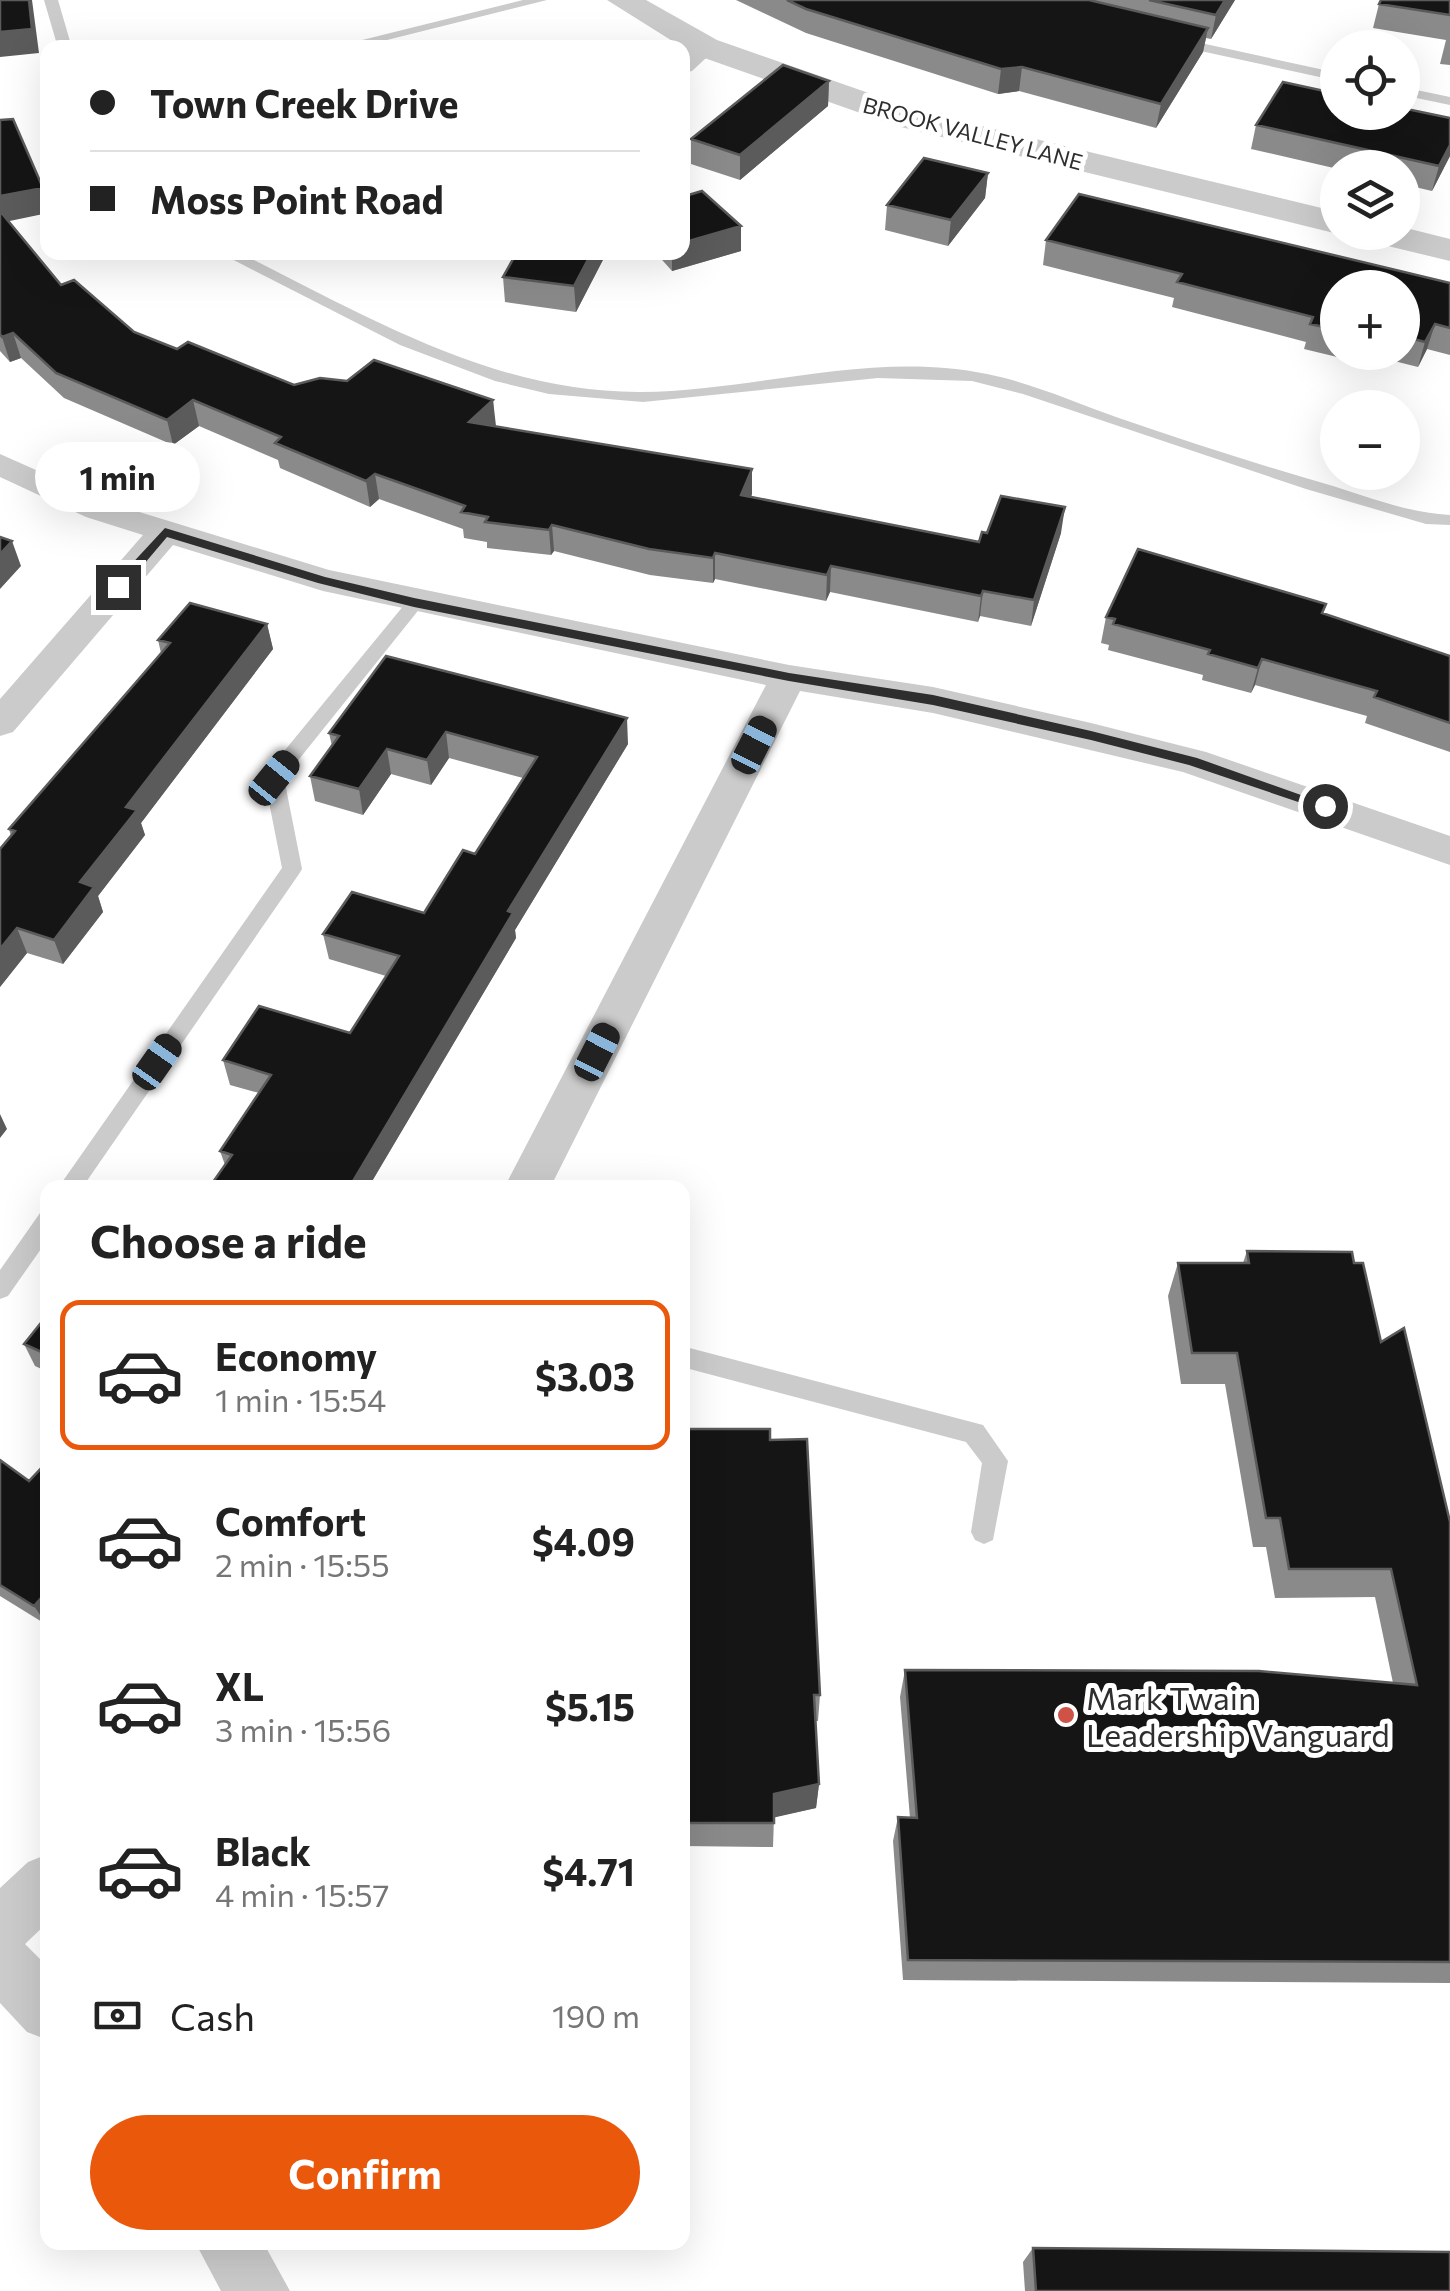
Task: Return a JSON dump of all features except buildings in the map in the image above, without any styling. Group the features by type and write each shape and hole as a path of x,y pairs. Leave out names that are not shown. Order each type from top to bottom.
{"street":[{"name":"BROOK VALLEY LANE","path":"622,0 673,40"},
{"name":"BROOK VALLEY LANE","path":"694,56 909,119 1320,220"},
{"path":"1420,243 1450,250"},
{"path":"0,464 66,497 322,580 789,677 933,700 1192,762 1450,851"},
{"path":"0,724 165,532"},
{"path":"531,1180 789,677"},
{"path":"0,1928 40,1890"},
{"path":"0,1960 40,2002"},
{"path":"231,2250 258,2291"}],"lane":[{"path":"52,0 63,40"},
{"path":"370,40 540,0"},
{"path":"1153,36 1320,73"},
{"path":"1420,94 1450,100"},
{"path":"241,260 398,336 502,378 595,396 697,394 887,371 975,376 1280,477 1426,518 1450,520"},
{"path":"75,1180 292,870 274,778 414,602"},
{"path":"0,1289 40,1232"},
{"path":"690,1358 974,1433 995,1461 984,1532"}],"place":[{"name":"Mark Twain Leadership Vanguard","path":"1066,1715"}],"route":[{"path":"118,587 165,532 322,580 414,602 789,677 933,700 1091,736 1192,762 1325,806"}]}
